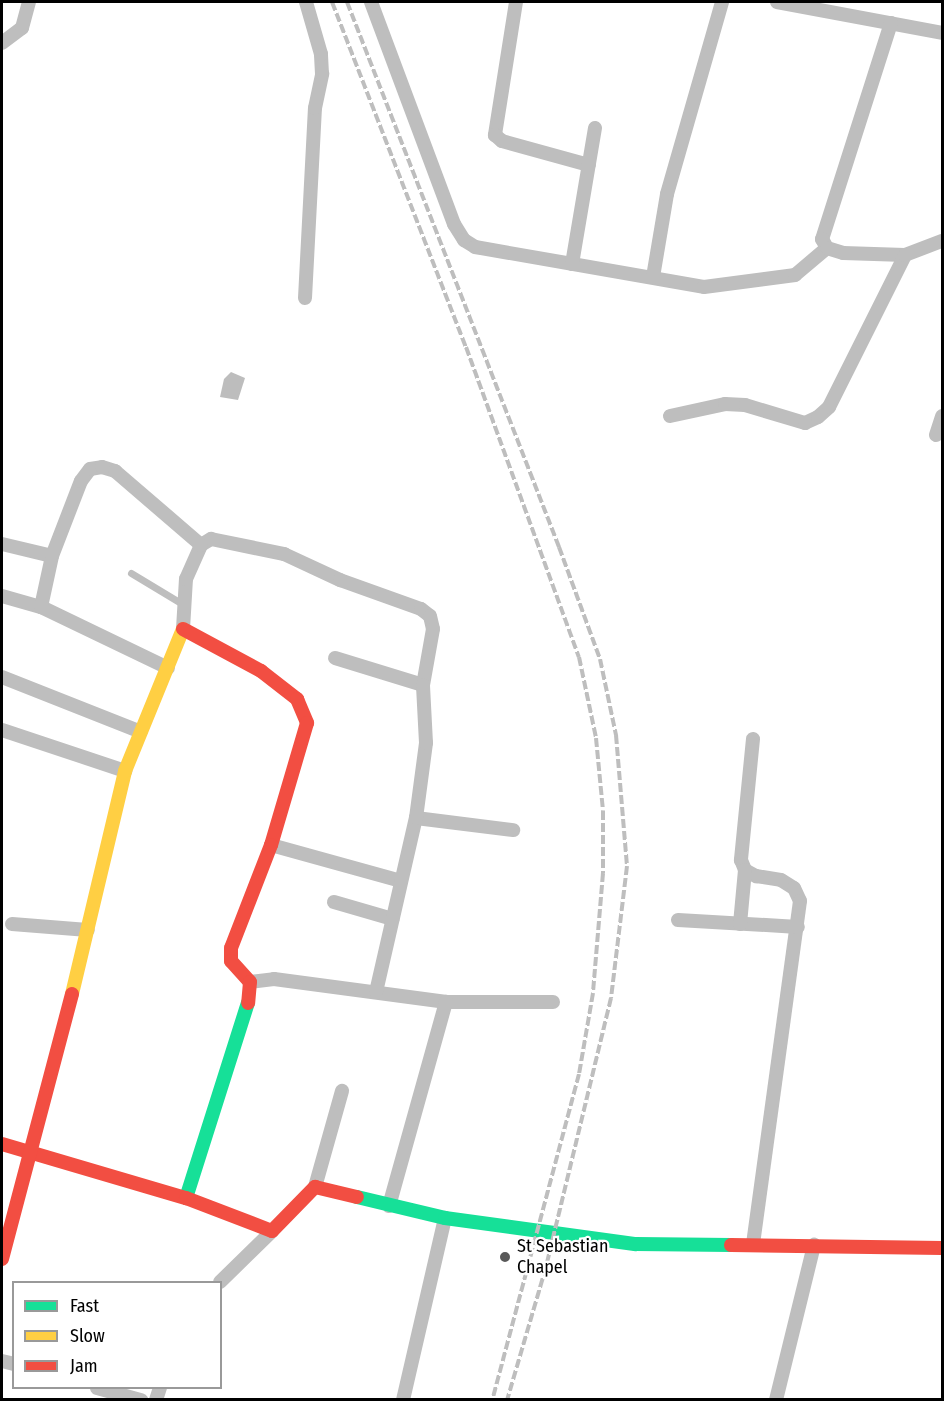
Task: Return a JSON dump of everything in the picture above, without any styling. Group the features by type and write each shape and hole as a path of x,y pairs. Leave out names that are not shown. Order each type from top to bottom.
{"street":[{"path":"2,43 22,28 29,2"},
{"path":"305,298 315,108 322,74 321,54 306,2"},
{"path":"371,2 453,224 464,240 475,247 704,287 795,275 827,248"},
{"path":"516,2 495,135 502,141 589,165"},
{"path":"653,277 667,194 722,2"},
{"path":"777,2 942,33"},
{"path":"891,23 827,217 822,239 827,248 843,253 904,255 942,241"},
{"path":"572,264 595,128"},
{"path":"670,416 725,404 745,405 805,423 818,417 829,407 904,255"},
{"path":"936,435 942,416"},
{"path":"41,607 52,556 81,481 90,469 102,467 115,471 201,545"},
{"path":"201,545 224,539 284,554 340,580 421,609 430,616 433,629 423,685 426,743 416,818 376,992"},
{"path":"2,544 52,556"},
{"path":"2,1259 31,1156 88,930 125,771 183,629 186,579 201,545"},
{"path":"2,596 41,607 168,668"},
{"path":"183,629 261,671 297,699 306,712 303,741 271,845 231,948 231,961 249,982 246,1015 186,1198"},
{"path":"335,658 423,685"},
{"path":"2,676 141,732"},
{"path":"2,730 125,771"},
{"path":"740,924 745,870 741,860 753,739"},
{"path":"416,818 513,830"},
{"path":"271,845 401,881"},
{"path":"745,870 794,888 800,901 753,1244"},
{"path":"334,902 393,919"},
{"path":"678,920 798,927"},
{"path":"12,924 88,930"},
{"path":"249,982 274,979 446,1002 553,1002"},
{"path":"389,1206 446,1002"},
{"path":"221,1281 315,1187 342,1091"},
{"path":"2,1144 31,1156 186,1198 272,1231"},
{"path":"315,1187 445,1218 636,1244 942,1248"},
{"path":"403,1400 445,1218"},
{"path":"776,1400 814,1245"},
{"path":"101,1389 141,1400"}],"lane":[{"path":"130,573 184,605"}],"shaded area":[{"path":"231,372 245,378 238,400 220,397 224,379"}],"railway":[{"path":"332,2 466,347 579,657 596,738 603,811 603,873 593,993 579,1074 492,1400"},
{"path":"347,2 559,547 600,659 616,735 627,866 611,998 546,1267 507,1400"}],"traffic: fast":[{"path":"186,1198 248,1003"},
{"path":"357,1197 445,1218 636,1244 731,1245"}],"traffic: slow":[{"path":"72,994 125,771 183,629"}],"traffic: jam":[{"path":"183,629 261,671 297,699 307,723 271,845 231,948 231,961 250,982 248,1003"},
{"path":"2,1259 72,994"},
{"path":"2,1144 186,1198 272,1231 315,1187 357,1197"},
{"path":"731,1245 942,1248"}],"place":[{"name":"St Sebastian Chapel","path":"505,1257"}]}
